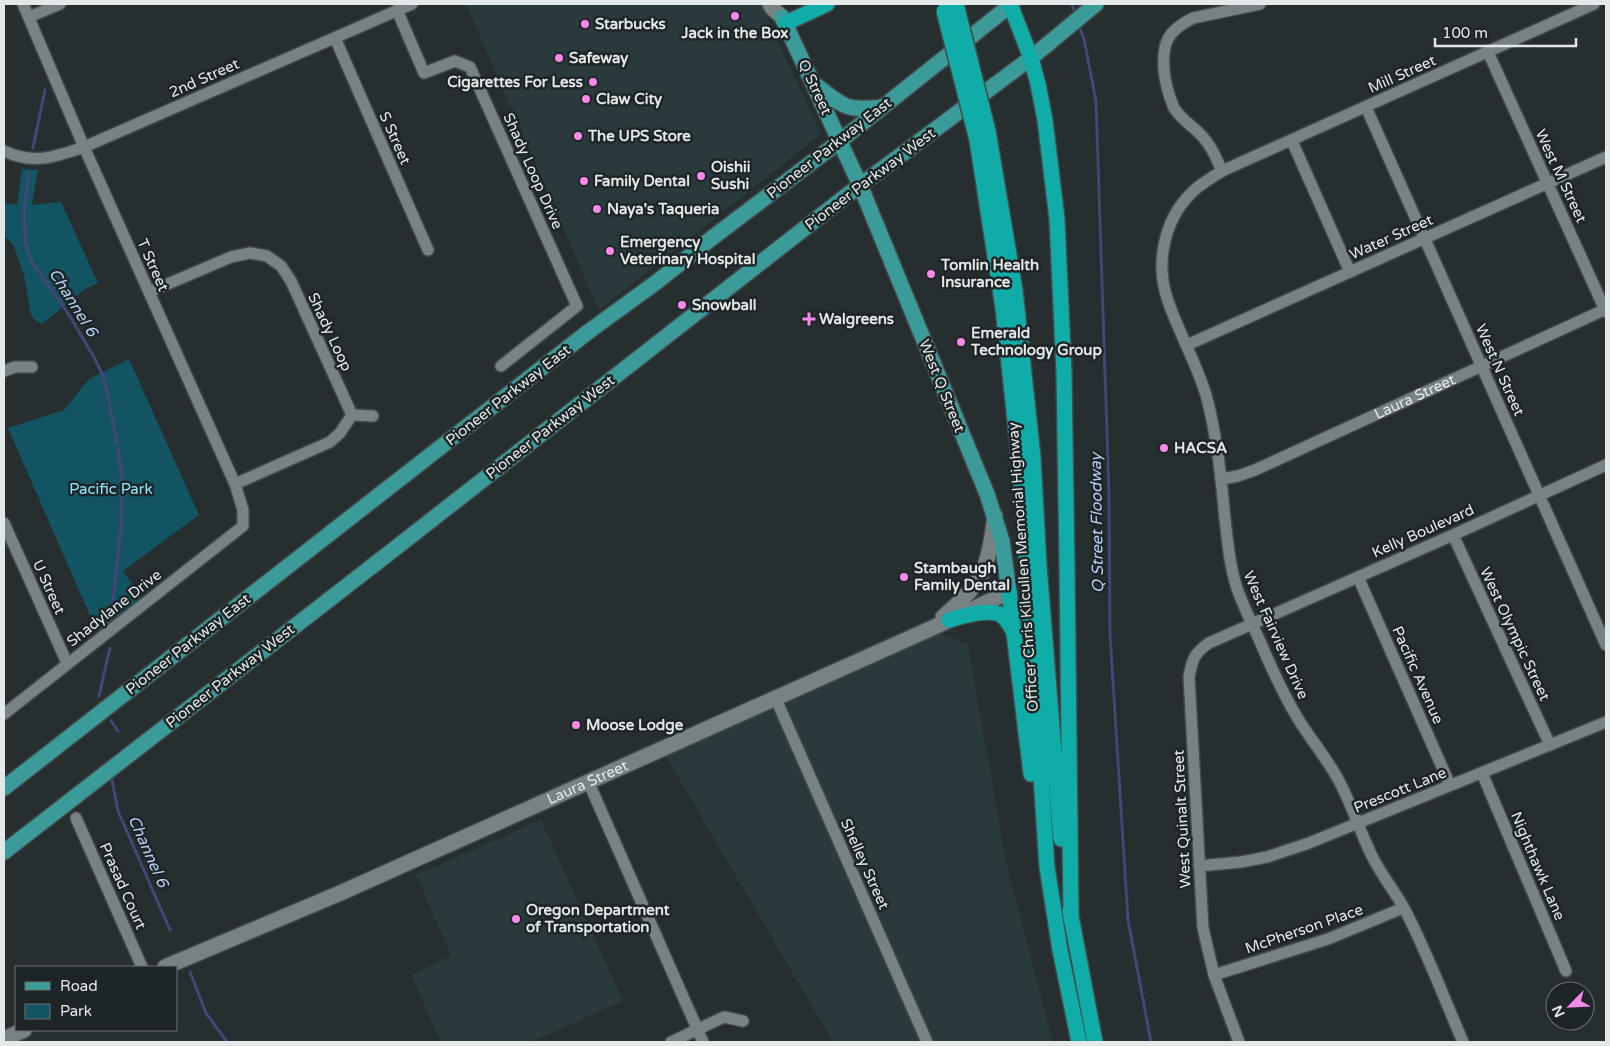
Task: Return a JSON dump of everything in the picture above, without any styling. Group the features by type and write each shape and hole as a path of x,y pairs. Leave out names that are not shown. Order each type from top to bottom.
{"highway":[{"path":"784,15 827,4"},
{"path":"1011,4 1031,58 1038,84 1045,120 1057,220 1064,372 1071,919"},
{"name":"Officer Chris Kilcullen Memorial Highway","path":"947,6 973,67 982,136 1003,308 1020,477 1047,867 1060,950 1079,1042"},
{"name":"Officer Chris Kilcullen Memorial Highway","path":"982,136 1016,290 1031,437 1060,828 1071,919 1096,1042"},
{"path":"1009,592 1036,811 1047,867"},
{"path":"949,620 993,612 1007,621 1014,633"}],"main road":[{"name":"Pioneer Parkway East","path":"4,788 588,332 658,281 884,107 1011,4"},
{"name":"Pioneer Parkway West","path":"4,852 860,185 1031,58 1096,4"},
{"name":"Q Street","path":"784,15 860,185"},
{"path":"814,83 838,103 850,108 884,107"},
{"name":"West Q Street","path":"860,185 995,516 1006,559 1009,592"}],"street":[{"name":"T Street","path":"23,4 84,147 235,484 243,510 243,526"},
{"path":"28,17 60,4"},
{"name":"Q Street","path":"770,4 772,8 784,15"},
{"path":"1222,171 1208,142 1174,108 1165,80 1163,52 1168,39 1183,23 1193,18 1260,4"},
{"name":"Mill Street","path":"1222,171 1594,4"},
{"name":"2nd Street","path":"4,151 13,156 39,159 57,157 84,147 405,6"},
{"name":"Shady Loop Drive","path":"405,6 424,73 455,61 470,67 577,306 501,366"},
{"name":"S Street","path":"335,38 428,250"},
{"name":"West M Street","path":"1488,52 1606,310"},
{"name":"West N Street","path":"1366,107 1606,645"},
{"path":"1292,141 1350,272"},
{"name":"Water Street","path":"1187,345 1606,157"},
{"name":"West Fairview Drive","path":"1222,171 1196,188 1170,223 1165,238 1162,268 1163,285 1168,302 1206,394 1214,429 1233,577 1281,688 1298,718 1341,783 1373,858 1404,908 1464,1042"},
{"name":"Shady Loop","path":"149,292 231,257 250,253 267,256 281,266 291,281 352,415"},
{"name":"Laura Street","path":"1221,479 1238,476 1254,470 1481,365 1606,310"},
{"path":"4,371 15,367 32,367"},
{"path":"235,484 330,442 340,433 352,415 373,416"},
{"name":"Kelly Boulevard","path":"1252,624 1606,465"},
{"path":"930,629 971,592 980,578 987,561 995,516"},
{"name":"U Street","path":"4,523 66,663"},
{"name":"Shadylane Drive","path":"4,714 66,663 243,526"},
{"name":"West Olympic Street","path":"1453,535 1550,745"},
{"name":"Pacific Avenue","path":"1358,577 1450,785"},
{"name":"Laura Street","path":"167,966 338,894 1009,592"},
{"name":"West Quinalt Street","path":"1239,1042 1214,975 1204,928 1189,677 1192,661 1199,650 1209,643 1252,624"},
{"name":"Shelley Street","path":"775,697 927,1042"},
{"name":"Prescott Lane","path":"1199,866 1241,862 1267,857 1309,844 1606,722"},
{"name":"Nighthawk Lane","path":"1482,773 1566,971"},
{"path":"588,781 704,1042"},
{"name":"Prasad Court","path":"76,818 142,966"},
{"name":"McPherson Place","path":"1214,975 1320,942 1404,908"},
{"path":"671,1042 724,1017 743,1021"},
{"path":"4,1038 22,1035"}],"shaded area":[{"path":"466,4 761,4 821,134 599,310"},
{"path":"930,629 968,644 1006,862 1053,1042 833,1042 661,748"},
{"path":"541,820 623,1001 531,1042 441,1042 411,975 451,956 416,875"}],"green space":[{"path":"22,169 38,170 32,205 61,202 98,283 84,290 42,324 31,315 24,275 12,243 4,236 4,203 17,205"},
{"name":"Pacific Park","path":"129,359 199,515 123,571 142,598 98,634 8,428 64,410 89,379"}],"waterway":[{"name":"Q Street Floodway","path":"1072,4 1076,15"},
{"name":"Q Street Floodway","path":"1078,23 1084,39 1096,101 1109,494 1110,634 1128,920 1151,1042"},
{"name":"Channel 6","path":"33,148 45,90"},
{"name":"Channel 6","path":"29,173 24,209 25,240 28,252 32,262 71,318 103,376 117,443"},
{"name":"Channel 6","path":"111,619 121,527 122,477 118,449"},
{"name":"Channel 6","path":"99,696 110,648"},
{"name":"Channel 6","path":"111,721 118,731"},
{"name":"Channel 6","path":"112,780 118,811 170,930"},
{"name":"Channel 6","path":"190,972 206,1013 227,1042"}],"place":[{"name":"Jack in the Box","path":"735,16"},
{"name":"Starbucks","path":"585,24"},
{"name":"Safeway","path":"559,58"},
{"name":"Cigarettes For Less","path":"593,82"},
{"name":"Claw City","path":"586,99"},
{"name":"The UPS Store","path":"578,136"},
{"name":"Oishii Sushi","path":"701,176"},
{"name":"Family Dental","path":"584,181"},
{"name":"Naya's Taqueria","path":"597,209"},
{"name":"Emergency Veterinary Hospital","path":"610,251"},
{"name":"Tomlin Health Insurance","path":"931,274"},
{"name":"Snowball","path":"682,305"},
{"name":"Walgreens","path":"809,319"},
{"name":"Emerald Technology Group","path":"961,342"},
{"name":"HACSA","path":"1164,448"},
{"name":"Stambaugh Family Dental","path":"904,577"},
{"name":"Moose Lodge","path":"576,725"},
{"name":"Oregon Department of Transportation","path":"516,919"}]}
